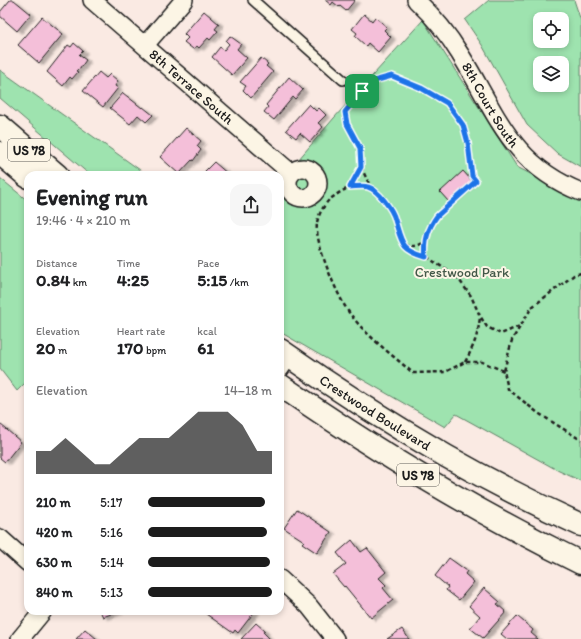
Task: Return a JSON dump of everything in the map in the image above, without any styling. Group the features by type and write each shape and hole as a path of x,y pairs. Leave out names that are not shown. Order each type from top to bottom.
{"main road":[{"name":"US 78","path":"0,126 52,171"},
{"name":"US 78","path":"0,153 24,174"},
{"name":"Crestwood Boulevard","path":"284,359 447,457 531,501 581,525"},
{"name":"Crestwood Boulevard","path":"284,388 349,432 448,493 581,563"}],"street":[{"name":"8th Terrace South","path":"92,0 291,173"},
{"path":"145,45 184,0"},
{"name":"8th Court South","path":"416,0 437,22 452,42 505,133 515,146 534,165 552,178 581,192"},
{"path":"0,538 24,559"},
{"path":"284,583 309,606 335,639"},
{"path":"20,639 40,615"}],"lane":[{"path":"253,0 344,80"}],"path":[{"path":"372,190 361,167 360,148 347,124 345,112 362,91 374,81 392,76 421,88 447,103 463,125 468,143 472,176 476,181 433,221 426,240 426,257"},
{"path":"350,187 361,167"},
{"path":"504,371 482,362 465,362 445,372 413,373 375,341 348,311 336,289 320,247 317,223 325,204 338,193 350,187 368,187 379,194 395,218 398,232 404,245 414,254 426,257 457,277 471,296 480,316 488,327 501,334 520,326"},
{"path":"404,245 416,246 426,240"},
{"path":"581,273 574,275 532,307 512,340 504,371 508,389 538,413 581,440"},
{"path":"465,362 479,332 480,316"}],"green space":[{"path":"489,0 574,0 581,21 581,167 558,154 527,125 482,45 465,20"},
{"name":"Crestwood Park","path":"423,20 517,167 581,200 581,481 559,471 456,414 445,427 284,334 284,176 334,118"},
{"path":"0,70 141,171 85,171 0,98"},
{"path":"0,178 24,198 24,384 17,391 0,369"}],"building":[{"path":"10,0 14,0 31,14 17,31 0,16 0,12"},
{"path":"325,0 355,0 346,11 333,2 331,5"},
{"path":"204,11 219,24 215,29 218,31 210,40 208,38 199,48 197,46 193,49 184,42 188,38 184,34"},
{"path":"364,14 372,21 375,17 387,27 384,30 391,37 378,52 368,43 366,46 355,36 357,33 352,29"},
{"path":"42,17 63,34 39,63 18,45"},
{"path":"230,36 241,44 237,49 247,58 232,75 212,57 220,47 224,50 229,44 226,41"},
{"path":"74,43 83,51 79,55 86,60 79,70 78,69 76,71 78,72 72,79 70,77 63,86 47,72 68,45 71,47"},
{"path":"261,58 268,64 266,66 273,72 251,98 243,90 246,86 240,82"},
{"path":"99,72 106,78 110,74 118,81 115,86 118,88 103,107 83,91"},
{"path":"289,77 303,90 295,99 293,97 274,120 264,112 268,107 266,105"},
{"path":"123,93 153,115 146,122 138,115 130,124 110,108"},
{"path":"309,104 316,111 319,108 326,115 318,123 323,127 310,142 300,133 296,138 286,130"},
{"path":"186,128 201,141 197,146 201,150 193,161 192,160 182,171 176,171 160,157"},
{"path":"214,162 224,171 205,171"},
{"path":"463,171 472,181 449,202 440,192"},
{"path":"0,424 21,442 5,462 0,458"},
{"path":"297,509 331,532 317,553 302,543 304,541 284,528"},
{"path":"352,540 361,552 367,548 386,572 379,578 386,585 383,588 393,600 371,618 345,586 344,587 333,574 346,564 337,553"},
{"path":"449,558 467,571 465,574 474,582 459,600 446,590 448,587 435,576"},
{"path":"484,588 500,602 497,604 506,612 483,638 470,628 480,616 469,606"},
{"path":"207,615 252,615 238,633 235,630 233,633"},
{"path":"517,616 533,630 531,633 538,639 507,639 501,634"},
{"path":"256,623 265,631 263,632 270,639 241,639"},
{"path":"85,629 97,639 76,639"},
{"path":"402,629 409,639 387,639"}],"route":[{"path":"392,76 421,88 447,103 463,125 468,143 472,176 476,181 433,221 426,238 426,257 414,254 406,247 401,240 395,218 379,194 368,187 350,187 361,167 360,148 347,124 345,112 362,91 374,81 392,76"}]}
